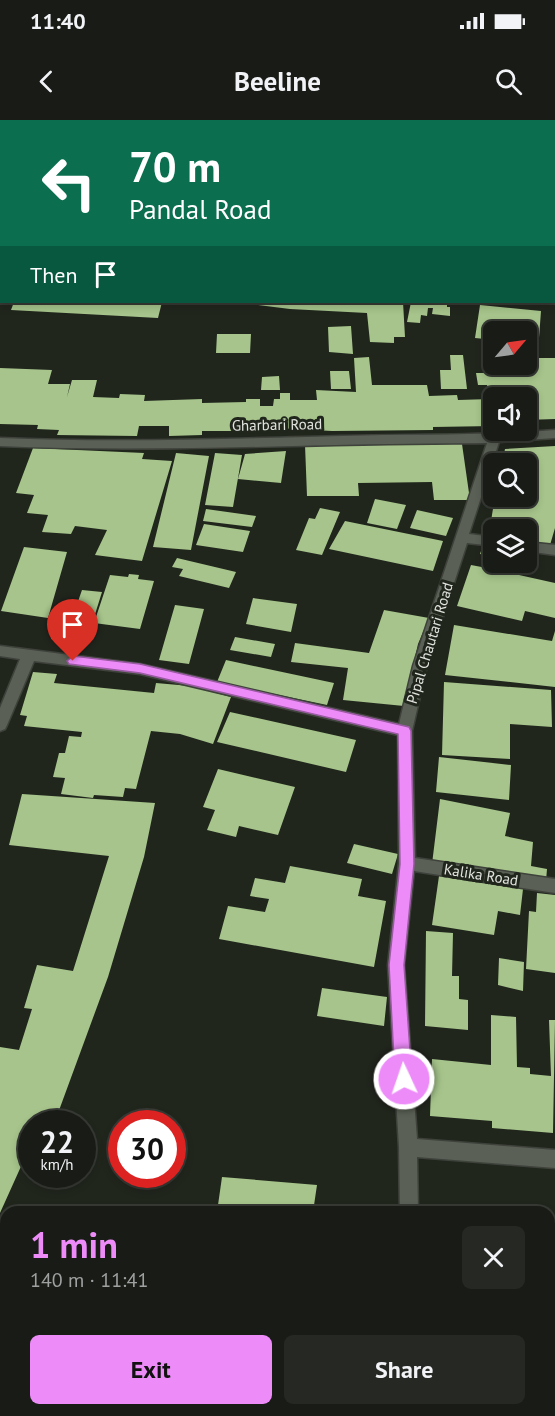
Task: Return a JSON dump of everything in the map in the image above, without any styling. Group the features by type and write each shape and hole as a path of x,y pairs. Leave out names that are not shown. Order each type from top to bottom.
{"street":[{"name":"Gharbari Road","path":"537,435 555,434"},
{"name":"Gharbari Road","path":"0,442 97,446 380,439 483,439"},
{"name":"Pipal Chautari Road","path":"409,1206 408,1147 396,965 407,864 405,731 420,666 493,441"},
{"path":"462,538 483,541"},
{"path":"537,548 555,550"},
{"path":"0,651 140,669 405,731"},
{"path":"0,725 29,655"},
{"name":"Kalika Road","path":"407,864 555,886"},
{"path":"408,1147 555,1159"}],"building":[{"path":"14,303 162,303 158,318 11,310"},
{"path":"403,303 405,337 394,337 394,343 370,342 367,313 290,309 251,304"},
{"path":"411,303 447,303 447,307 450,307 450,316 432,314 433,308 428,308 427,316 421,315 420,323 407,322"},
{"path":"480,305 541,311 538,351 537,321 483,321 483,339 475,338"},
{"path":"351,326 353,354 329,352 328,327"},
{"path":"217,334 251,334 250,353 216,353"},
{"path":"450,355 463,355 467,389 441,389 440,370 451,370"},
{"path":"369,357 372,385 427,385 429,396 457,395 458,400 483,399 483,426 433,427 433,430 332,431 278,428 278,431 202,431 202,435 169,436 169,426 139,426 137,436 57,435 59,430 37,429 38,425 0,424 0,368 52,370 48,384 70,384 67,397 72,380 97,380 93,397 119,398 120,394 145,395 144,401 202,399 202,403 246,402 246,399 260,399 260,406 273,406 274,399 280,399 280,393 290,393 290,400 317,400 316,390 356,392 354,358"},
{"path":"537,358 555,358 555,419 537,420 537,387 478,385 476,373 537,375"},
{"path":"330,371 349,371 351,389 331,389"},
{"path":"279,376 280,390 261,390 262,377"},
{"path":"462,444 470,500 434,500 432,482 358,483 359,496 307,496 305,445"},
{"path":"555,446 555,528 550,545 537,543 537,519 491,519 493,507 537,507 537,453 504,453 505,449"},
{"path":"33,448 144,453 142,459 172,461 142,561 95,555 107,530 75,526 71,534 42,532 48,515 27,513 34,495 16,493"},
{"path":"286,451 281,483 238,479 245,454"},
{"path":"176,453 209,456 191,550 153,547"},
{"path":"215,453 242,455 233,507 205,505"},
{"path":"375,499 406,505 397,529 367,523"},
{"path":"320,508 340,512 322,555 296,550 309,518 315,519"},
{"path":"206,509 256,516 252,527 203,521"},
{"path":"417,510 453,518 446,536 410,528"},
{"path":"345,521 443,541 433,571 329,549"},
{"path":"204,524 250,531 243,552 196,545"},
{"path":"24,547 67,552 48,618 1,611"},
{"path":"177,558 236,572 229,588 179,576 183,569 172,567"},
{"path":"471,565 483,567 483,573 520,573 519,575 555,583 555,618 525,611 522,621 457,606"},
{"path":"129,574 139,575 138,579 154,581 140,629 94,623 110,575 128,577"},
{"path":"82,590 102,592 86,643 51,639 64,609 75,610"},
{"path":"253,598 297,604 291,632 246,624"},
{"path":"175,605 204,609 189,664 159,660"},
{"path":"384,610 429,618 418,644 404,706 343,700 348,668 291,662 295,643 369,653"},
{"path":"454,625 552,641 555,631 555,687 445,675"},
{"path":"235,637 275,644 271,657 230,650"},
{"path":"226,660 334,683 327,705 217,682"},
{"path":"33,672 57,674 54,683 154,693 156,683 190,686 231,697 213,744 180,734 151,731 136,789 125,788 123,797 94,795 93,798 61,794 65,778 53,777 59,753 65,753 69,736 81,737 82,732 24,726 27,716 20,715"},
{"path":"444,682 551,690 552,727 510,724 510,759 442,755"},
{"path":"230,712 356,740 346,772 217,742"},
{"path":"439,757 511,765 509,800 436,792"},
{"path":"218,769 295,787 278,835 239,826 236,837 207,830 215,810 203,807"},
{"path":"22,794 155,803 144,857 108,977 59,1110 18,1110 18,1173 3,1206 0,1206 0,1047 19,1050 32,1009 24,1008 37,965 73,971 109,856 9,845"},
{"path":"440,799 510,813 505,836 533,842 531,866 547,869 546,881 432,864"},
{"path":"354,844 398,854 392,874 347,863"},
{"path":"290,866 362,879 358,896 386,901 374,967 219,939 228,906 265,912 269,899 250,896 255,878 285,883"},
{"path":"439,876 523,889 520,915 498,911 494,935 432,925"},
{"path":"537,893 555,895 555,973 526,969 529,911 536,912"},
{"path":"426,931 453,933 452,976 459,976 459,999 468,1000 468,1030 425,1026"},
{"path":"499,958 524,962 523,991 498,985"},
{"path":"322,988 387,997 384,1026 317,1016"},
{"path":"491,1015 516,1017 517,1067 530,1068 530,1074 551,1076 549,1020 555,1020 553,1133 492,1128 492,1121 430,1116 432,1059 491,1065"},
{"path":"222,1177 317,1185 314,1206 218,1206"}],"route":[{"path":"73,661 140,669 405,731 407,864 396,965 404,1079"}]}
